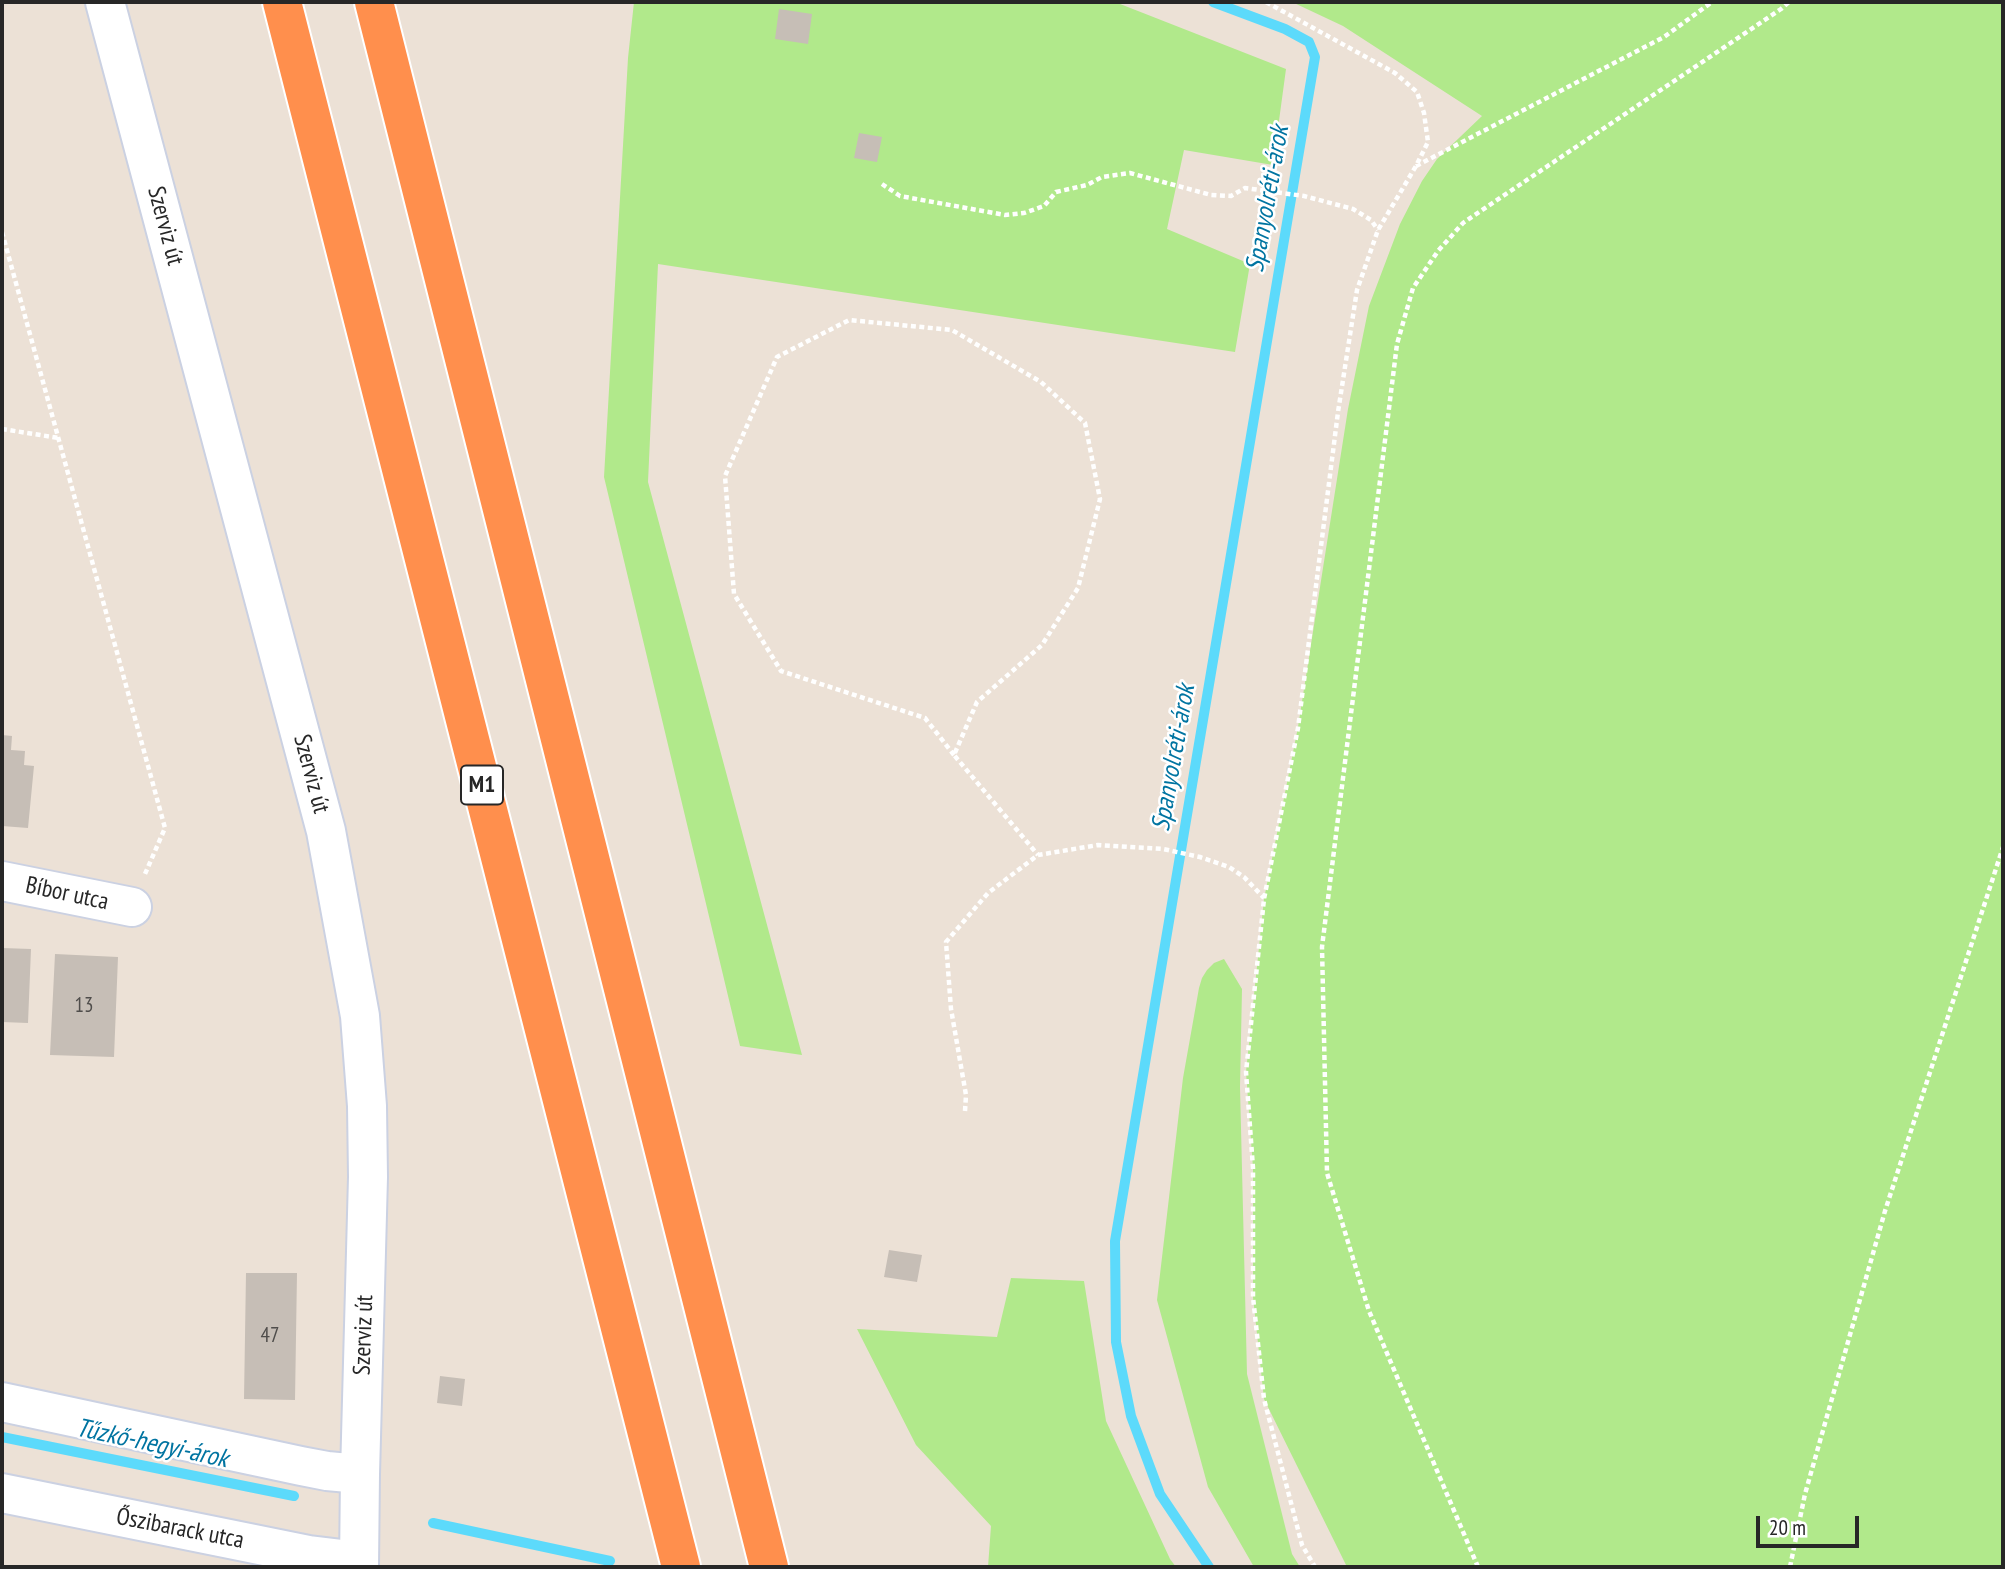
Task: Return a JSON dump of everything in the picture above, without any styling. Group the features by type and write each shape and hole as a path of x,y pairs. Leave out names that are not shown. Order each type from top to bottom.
{"highway":[{"name":"M1","path":"282,2 681,1567"},
{"path":"374,2 769,1567"}],"street":[{"name":"Szerviz út","path":"105,2 326,831 360,1016 367,1106 368,1177 359,1564"},
{"name":"Bíbor utca","path":"2,881 132,907"},
{"path":"2,1402 301,1466 360,1474"},
{"name":"Őszibarack utca","path":"2,1493 359,1564"}],"path":[{"path":"1266,2 1395,73 1417,92 1424,113 1428,142 1378,230 1357,290 1338,412 1298,727 1264,899 1246,1072 1252,1168 1253,1297 1264,1399 1302,1545 1315,1567"},
{"path":"1416,166 1664,37 1712,2"},
{"path":"1478,1567 1369,1311 1327,1174 1322,947 1397,344 1413,288 1438,251 1463,223 1758,25 1788,2"},
{"path":"882,184 900,196 1005,215 1024,213 1044,206 1056,192 1087,185 1102,177 1130,173 1211,195 1231,196 1245,188 1304,196 1353,209 1371,219 1378,230"},
{"path":"2,232 165,828 132,907"},
{"path":"954,755 977,702 1042,645 1078,588 1100,499 1085,423 1041,382 952,330 849,320 777,357 724,476 734,594 781,671 925,718 954,755 1038,855"},
{"path":"2,429 58,438"},
{"path":"965,1111 966,1095 951,1009 946,942 988,893 1038,855 1098,845 1163,849 1229,867 1244,877 1264,899"},
{"path":"1790,1567 1805,1494 1885,1211 2003,847"}],"green space":[{"path":"634,2 1115,2 1286,69 1273,165 1184,150 1167,229 1250,264 1235,352 658,264 648,482 802,1055 740,1046 604,477 628,58"},
{"path":"1292,2 2003,2 2003,1567 1347,1567 1264,1399 1253,1297 1253,1168 1246,1072 1264,899 1298,727 1348,409 1369,306 1400,224 1422,181 1437,159 1482,116 1343,26"},
{"path":"1224,959 1242,989 1240,1087 1247,1374 1292,1554 1300,1567 1254,1567 1208,1487 1157,1300 1183,1078 1199,988 1207,970"},
{"path":"1011,1278 1084,1281 1106,1421 1176,1567 988,1567 991,1526 916,1445 857,1329 997,1337"}],"building":[{"path":"779,9 812,14 808,44 775,39"},
{"path":"859,133 882,137 877,162 854,158"},
{"path":"2,735 12,736 11,750 25,751 24,765 34,766 28,828 2,826"},
{"path":"2,948 31,949 28,1023 2,1022"},
{"path":"55,954 118,957 114,1057 50,1055"},
{"path":"889,1250 922,1255 917,1282 884,1277"},
{"path":"246,1273 297,1273 295,1400 244,1399"},
{"path":"440,1376 465,1379 462,1406 437,1403"}],"waterway":[{"name":"Spanyolréti-árok","path":"1209,1567 1160,1494 1131,1416 1116,1342 1115,1241 1315,57 1309,42 1285,29 1213,2"},
{"name":"Tűzkő-hegyi-árok","path":"2,1437 294,1496"},
{"name":"Tűzkő-hegyi-árok","path":"433,1523 610,1561"}]}
